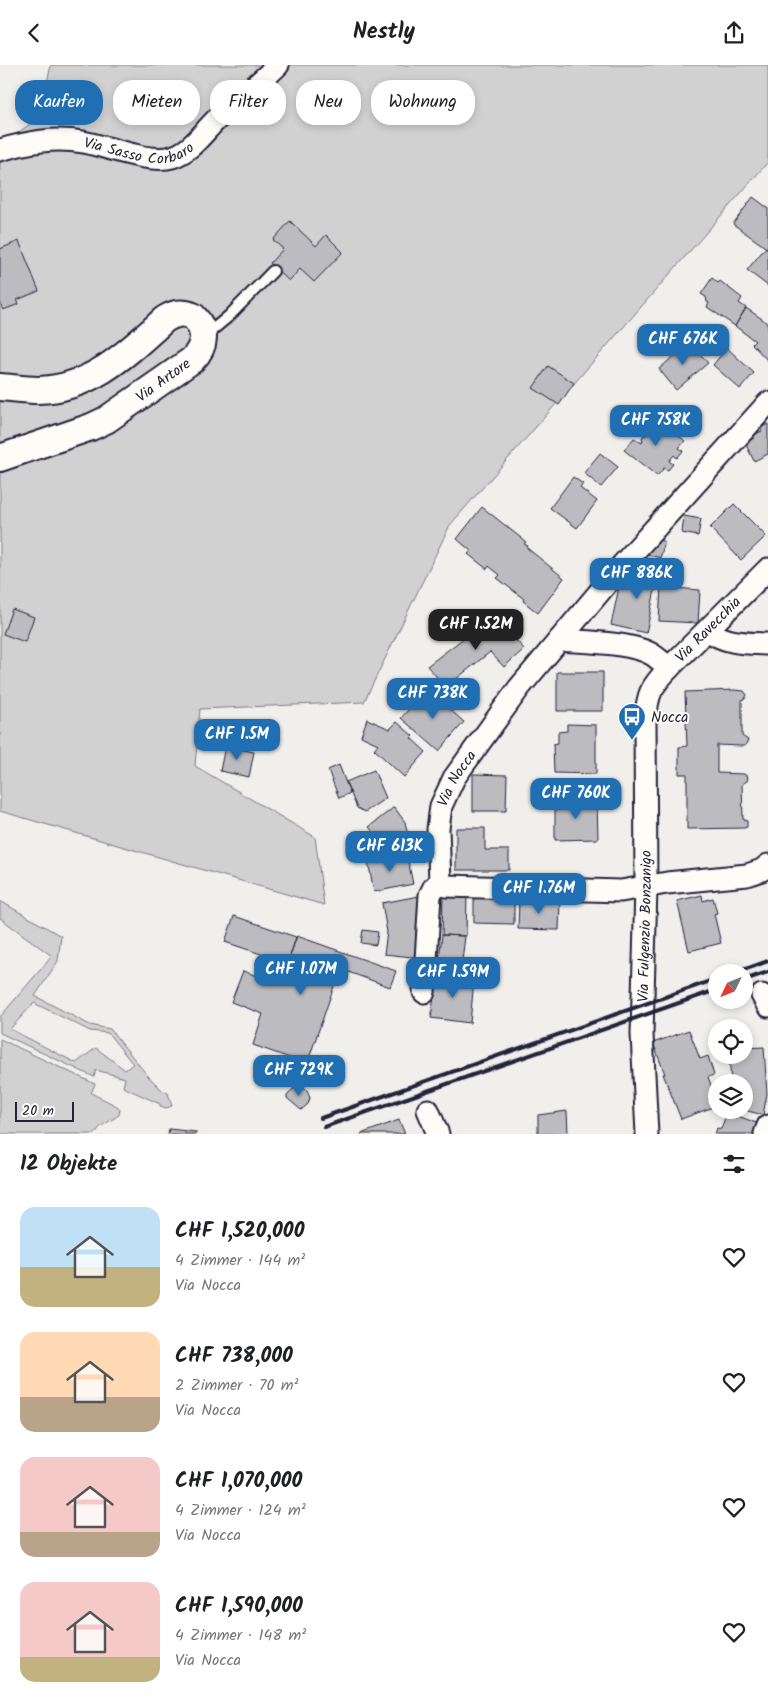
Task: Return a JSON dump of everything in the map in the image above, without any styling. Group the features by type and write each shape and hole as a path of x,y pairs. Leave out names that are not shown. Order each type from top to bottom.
{"street":[{"name":"Via Sasso Corbaro","path":"0,150 36,141 58,139 105,147 145,157 158,159 171,157 182,153 193,145 216,119 278,65"},
{"path":"0,387 39,390 61,387 95,376 120,359 165,319 178,313 193,316 202,329 204,337"},
{"name":"Via Artore","path":"0,458 91,427 106,420 192,360 198,353 204,337"},
{"name":"Via Nocca","path":"424,992 430,895 434,887 440,882 438,829 440,806 454,778 519,688 559,640 623,564 768,403"},
{"name":"Via Ravecchia","path":"669,668 768,569"},
{"path":"708,630 714,636 732,642 768,644"},
{"path":"559,640 620,645 653,655 669,668"},
{"name":"Via Fulgenzio Bonzanigo","path":"647,1134 642,1034 646,887 645,720 647,697 656,682 669,668"},
{"path":"440,882 446,887 621,891 667,883 747,875 762,870 768,865"},
{"path":"428,1110 438,1134"},
{"path":"765,1134 768,1126"}],"lane":[{"path":"204,337 229,316 273,271"}],"shaded area":[{"path":"51,65 768,65 768,162 450,525 364,702 200,709 195,766 315,837 324,905 0,811 0,145 29,125 103,125 103,80 48,80"},
{"path":"0,901 61,936 58,961 35,996 90,1025 110,1029 147,1075 162,1090 168,1093 172,1106 166,1108 160,1106 160,1104 123,1087 125,1078 96,1070 94,1077 0,1033 0,1017 52,956 0,918","holes":["34,1003 90,1031 108,1033 133,1064 125,1070 96,1048 76,1063 10,1029"]},
{"path":"0,1039 95,1084 91,1093 117,1106 120,1109 119,1115 100,1127 95,1134 0,1134"}],"building":[{"path":"753,197 768,208 768,249 733,224"},
{"path":"290,221 316,246 326,235 343,252 314,282 300,269 289,281 270,263 283,249 273,240"},
{"path":"19,241 39,291 17,300 19,304 3,310 0,302 0,249"},
{"path":"766,247 768,249 768,286 747,270"},
{"path":"712,278 718,283 720,281 742,298 739,303 746,308 735,326 707,307 709,303 706,297 701,294"},
{"path":"746,308 765,321 768,326 768,361 752,344 755,341 735,326"},
{"path":"690,342 708,363 676,390 659,369"},
{"path":"727,348 754,373 740,389 713,365"},
{"path":"548,366 574,383 559,405 533,388"},
{"path":"653,415 685,441 679,448 683,451 677,458 674,455 669,461 673,464 668,470 664,468 657,476 624,450 634,438 642,443 643,436 650,433 643,428"},
{"path":"768,424 768,454 754,461 745,443 754,438 753,435 762,431 760,428"},
{"path":"600,453 618,467 601,487 584,473"},
{"path":"573,477 583,484 580,488 597,501 577,528 550,508"},
{"path":"734,504 766,536 741,560 710,528"},
{"path":"482,507 526,542 524,544 528,546 527,548 564,578 538,613 523,601 524,599 497,578 500,575 489,566 487,569 468,554 471,551 457,539"},
{"path":"684,516 701,519 698,536 682,533"},
{"path":"654,538 665,542 660,558 643,553"},
{"path":"645,558 661,561 646,633 611,625 619,587 626,588 627,581 640,584"},
{"path":"661,587 700,590 698,623 659,621"},
{"path":"12,609 34,617 25,642 3,634"},
{"path":"494,615 524,649 504,667 490,652 446,687 427,666"},
{"path":"557,672 603,672 603,711 557,711"},
{"path":"427,689 464,722 439,751 401,718"},
{"path":"744,691 747,695 742,700 742,736 748,740 745,746 717,745 717,773 744,774 748,777 747,781 742,784 743,819 747,821 747,827 687,829 687,774 679,774 679,747 687,746 685,692"},
{"path":"367,719 390,729 397,722 413,736 411,738 426,752 404,777 374,749 378,744 361,736"},
{"path":"567,724 596,725 596,774 554,773 553,744 558,743 558,732 567,731"},
{"path":"225,746 254,752 249,777 220,771"},
{"path":"339,765 350,793 339,798 328,770"},
{"path":"374,770 386,798 365,812 357,808 346,782"},
{"path":"473,774 507,775 506,811 473,811"},
{"path":"555,800 597,800 598,839 555,840"},
{"path":"394,807 405,822 411,849 380,854 375,834 369,827"},
{"path":"456,828 485,828 485,850 509,850 509,870 456,870"},
{"path":"372,842 376,856 361,859 358,846"},
{"path":"407,856 413,884 374,892 368,861"},
{"path":"443,894 467,894 466,936 442,935"},
{"path":"702,895 703,901 713,898 717,913 714,914 721,943 689,951 677,901"},
{"path":"419,896 425,927 422,958 384,954 387,932 382,903"},
{"path":"474,896 514,897 514,924 474,923"},
{"path":"519,900 560,901 559,930 518,929"},
{"path":"234,916 296,937 288,963 225,942"},
{"path":"363,930 378,932 376,945 361,943"},
{"path":"442,935 465,936 460,978 437,975"},
{"path":"297,936 396,971 390,987 340,969 307,1064 253,1045 263,1014 231,1002 243,971 280,984"},
{"path":"437,975 474,980 470,1023 431,1018"},
{"path":"689,1030 700,1059 708,1056 708,1064 711,1064 714,1074 708,1074 708,1109 681,1119 653,1043"},
{"path":"764,1047 767,1094 763,1115 753,1112 753,1074 730,1074 730,1064 753,1064 753,1048"},
{"path":"300,1087 307,1090 310,1098 308,1104 301,1110 287,1098 294,1088"},
{"path":"567,1111 568,1134 538,1134 538,1115"},
{"path":"725,1119 746,1119 759,1124 755,1134 715,1134 717,1128 721,1129"},
{"path":"399,1120 405,1134 361,1134"},
{"path":"169,1129 196,1132 196,1134 168,1134"}],"railway":[{"path":"753,966 768,961"},
{"path":"753,977 768,972"},
{"path":"321,1118 708,982"},
{"path":"324,1127 708,993"}],"place":[{"name":"Nocca","path":"632,741"}]}
